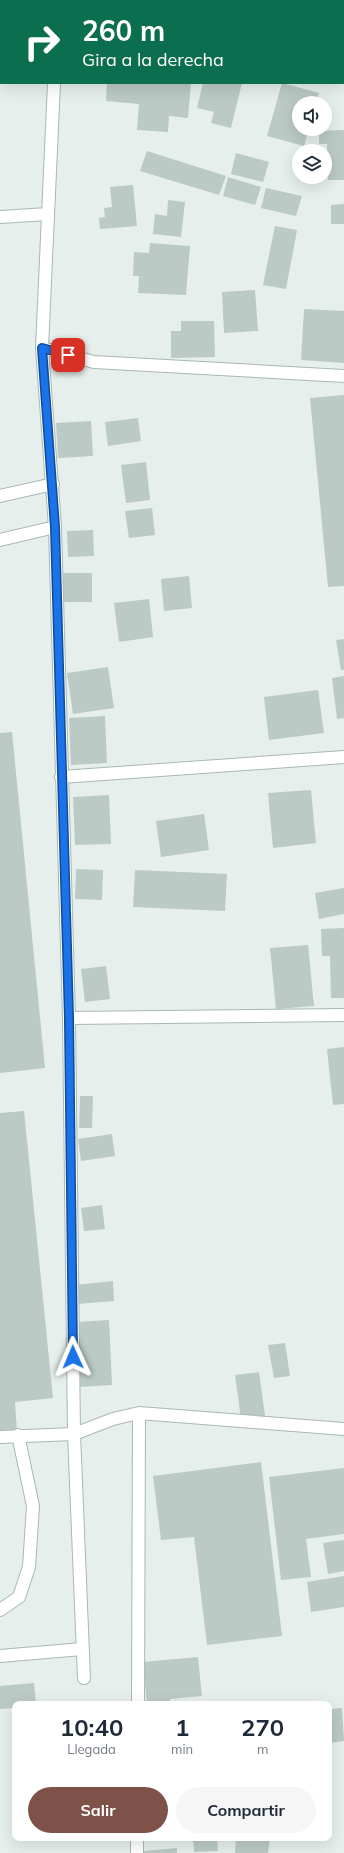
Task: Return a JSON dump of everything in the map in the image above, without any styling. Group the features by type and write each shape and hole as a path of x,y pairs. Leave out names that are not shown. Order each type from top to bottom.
{"street":[{"path":"54,84 42,348 55,527 69,1018 74,1434 84,1678"},
{"path":"0,217 48,214"},
{"path":"42,348 94,362 344,376"},
{"path":"0,496 53,484"},
{"path":"0,540 55,527"},
{"path":"61,776 344,757"},
{"path":"69,1018 344,1015"},
{"path":"138,1413 138,1701"},
{"path":"0,1437 18,1435 74,1434 113,1419 138,1413 344,1429"},
{"path":"0,1610 19,1597 29,1567 33,1506 18,1435"},
{"path":"0,1656 82,1649"},
{"path":"137,1841 137,1853"}],"building":[{"path":"107,84 191,84 188,118 169,116 168,132 137,130 139,104 106,101"},
{"path":"203,84 242,84 231,128 211,123 214,112 197,108"},
{"path":"282,84 319,93 318,96 292,96 292,136 307,136 305,144 297,144 267,136"},
{"path":"332,130 344,130 344,180 332,180 332,144 319,144 319,136 332,136"},
{"path":"147,151 226,176 219,195 140,171"},
{"path":"236,153 269,162 263,182 231,174"},
{"path":"228,177 261,187 255,205 223,196"},
{"path":"133,185 137,226 100,229 99,218 105,217 104,208 112,207 110,187"},
{"path":"266,188 302,196 296,216 261,208"},
{"path":"168,200 185,202 181,237 153,234 155,214 167,216"},
{"path":"344,204 344,224 331,224 331,205"},
{"path":"275,226 297,230 286,289 263,285"},
{"path":"150,243 190,246 186,295 138,293 139,276 133,276 134,252 149,253"},
{"path":"255,290 258,331 224,333 222,292"},
{"path":"304,309 344,311 344,363 301,360"},
{"path":"181,321 214,321 215,357 171,358 171,331 181,331"},
{"path":"344,395 344,586 328,587 310,398"},
{"path":"138,418 141,441 108,446 105,422"},
{"path":"91,421 93,456 58,458 56,423"},
{"path":"146,462 150,500 126,503 121,465"},
{"path":"152,508 155,535 129,538 125,511"},
{"path":"93,530 94,556 68,557 67,531"},
{"path":"62,573 92,573 92,602 63,602"},
{"path":"189,576 192,608 164,611 161,579"},
{"path":"149,599 153,637 119,642 114,603"},
{"path":"344,639 344,670 341,670 336,640"},
{"path":"108,667 114,708 73,714 67,673"},
{"path":"344,676 344,718 337,719 332,678"},
{"path":"318,690 324,733 269,740 264,697"},
{"path":"105,716 107,763 71,765 69,718"},
{"path":"12,732 45,1068 0,1073 0,733"},
{"path":"311,790 316,843 273,848 268,793"},
{"path":"109,795 111,844 75,845 73,797"},
{"path":"204,814 209,850 161,857 156,821"},
{"path":"76,869 103,870 102,900 75,899"},
{"path":"135,870 227,874 225,911 133,907"},
{"path":"344,888 344,914 319,919 315,893"},
{"path":"344,928 344,998 331,998 330,956 322,956 321,929"},
{"path":"308,945 314,1006 276,1009 270,948"},
{"path":"106,966 110,999 85,1002 81,969"},
{"path":"344,1047 344,1104 333,1105 327,1049"},
{"path":"80,1096 93,1096 92,1128 79,1128"},
{"path":"24,1111 53,1398 15,1402 17,1432 0,1433 0,1113"},
{"path":"112,1134 115,1156 81,1161 78,1139"},
{"path":"102,1205 105,1229 84,1231 81,1208"},
{"path":"113,1281 114,1301 77,1304 75,1285"},
{"path":"109,1320 112,1385 79,1387 76,1322"},
{"path":"285,1343 290,1376 274,1378 268,1345"},
{"path":"259,1372 265,1416 241,1419 235,1375"},
{"path":"261,1462 282,1636 207,1645 194,1537 161,1540 153,1476"},
{"path":"344,1468 344,1534 306,1539 311,1577 281,1580 269,1477"},
{"path":"344,1540 344,1571 328,1574 323,1543"},
{"path":"344,1576 344,1607 311,1612 307,1582"},
{"path":"198,1657 202,1696 170,1699 170,1701 147,1701 143,1662"},
{"path":"34,1683 36,1701 12,1701 12,1708 0,1709 0,1686"},
{"path":"342,1708 344,1741 332,1743 332,1709"},
{"path":"193,1841 217,1841 218,1851 194,1852"},
{"path":"236,1841 270,1841 268,1853 235,1853"},
{"path":"177,1848 177,1853 143,1853 143,1851"}],"route":[{"path":"68,355 42,348 55,527 69,1018 73,1357"}]}
